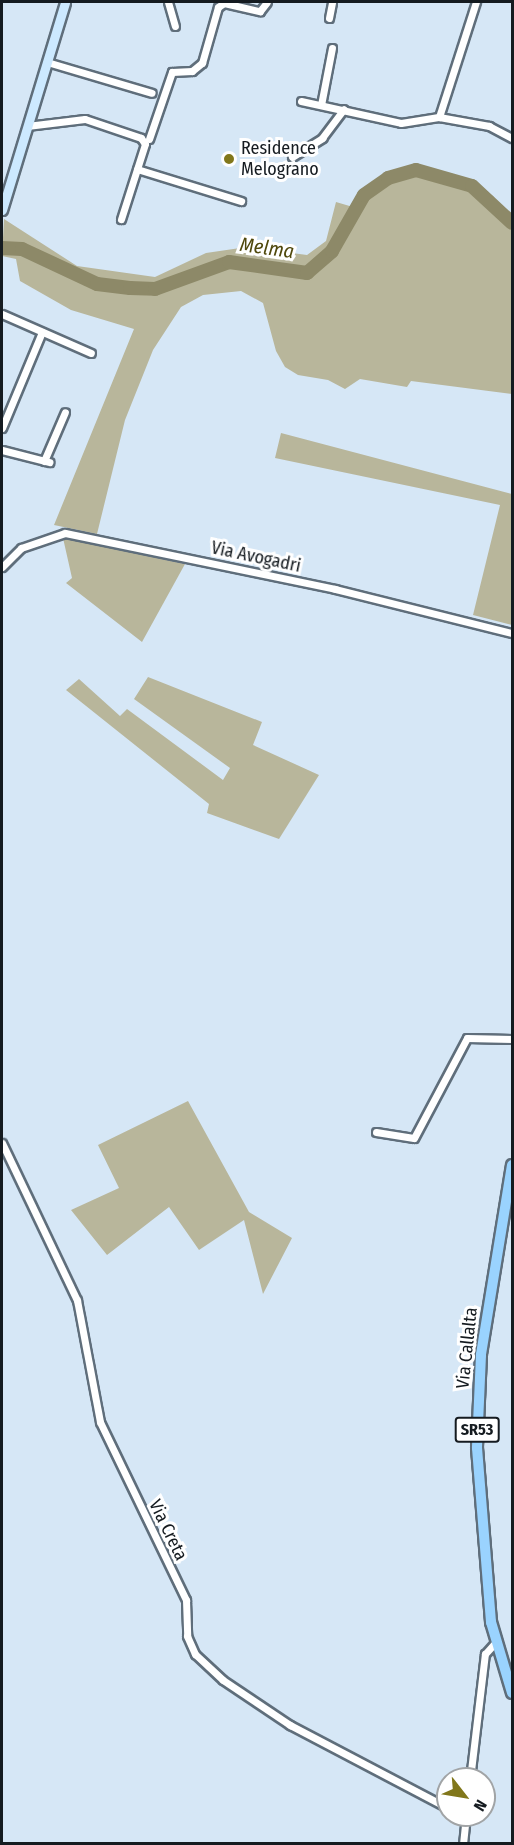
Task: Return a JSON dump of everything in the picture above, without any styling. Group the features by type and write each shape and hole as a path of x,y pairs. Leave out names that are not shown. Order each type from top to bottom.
{"main road":[{"name":"Via Callalta","path":"513,1165 478,1400 479,1505 494,1644 513,1693"}],"street":[{"path":"2,210 4,195 65,2"},
{"path":"168,2 175,26"},
{"path":"121,219 172,72 201,65 221,2 257,11 267,2"},
{"path":"329,18 332,2"},
{"path":"439,117 476,2"},
{"path":"321,105 332,48"},
{"path":"47,62 152,93"},
{"path":"302,101 401,123 439,117 489,126 513,138"},
{"path":"292,158 322,138 344,109"},
{"path":"27,126 85,119 119,129 147,141"},
{"path":"137,169 241,201"},
{"path":"2,314 91,353"},
{"path":"2,428 42,332"},
{"path":"2,450 47,461 65,412"},
{"name":"Via Avogadri","path":"2,567 21,548 65,533 334,589 513,633"},
{"path":"376,1132 407,1141 414,1138 467,1038 513,1039"},
{"name":"Via Creta","path":"2,1143 77,1300 100,1422 186,1600 187,1636 195,1654 223,1680 290,1725 436,1802"},
{"path":"471,1767 484,1654 494,1644"},
{"path":"463,1844 464,1827"}],"shaded area":[{"path":"409,168 471,182 493,196 512,221 512,394 411,381 407,387 360,379 345,389 328,380 298,375 285,367 276,351 263,303 241,291 203,295 181,307 153,350 125,420 97,534 54,525 134,329 71,310 20,281 16,259 2,256 4,219 77,266 155,277 206,253 247,247 307,255 326,241 336,202 353,207 374,183"},
{"path":"281,433 512,494 512,625 473,615 500,505 275,458"},
{"path":"63,538 185,564 142,642 66,583 72,578"},
{"path":"148,677 262,722 253,745 319,775 279,839 207,813 209,804 66,690 79,679 120,716 127,709 223,780 230,768 134,699"},
{"path":"188,1101 249,1212 292,1238 263,1294 244,1220 199,1250 169,1207 107,1255 71,1210 119,1188 98,1145"}],"waterway":[{"name":"Melma","path":"2,248 22,249 97,284 130,288 155,289 229,262 307,273 332,251 364,195 388,178 416,170 472,186 512,223"}],"place":[{"name":"Residence Melograno","path":"229,159"}]}
